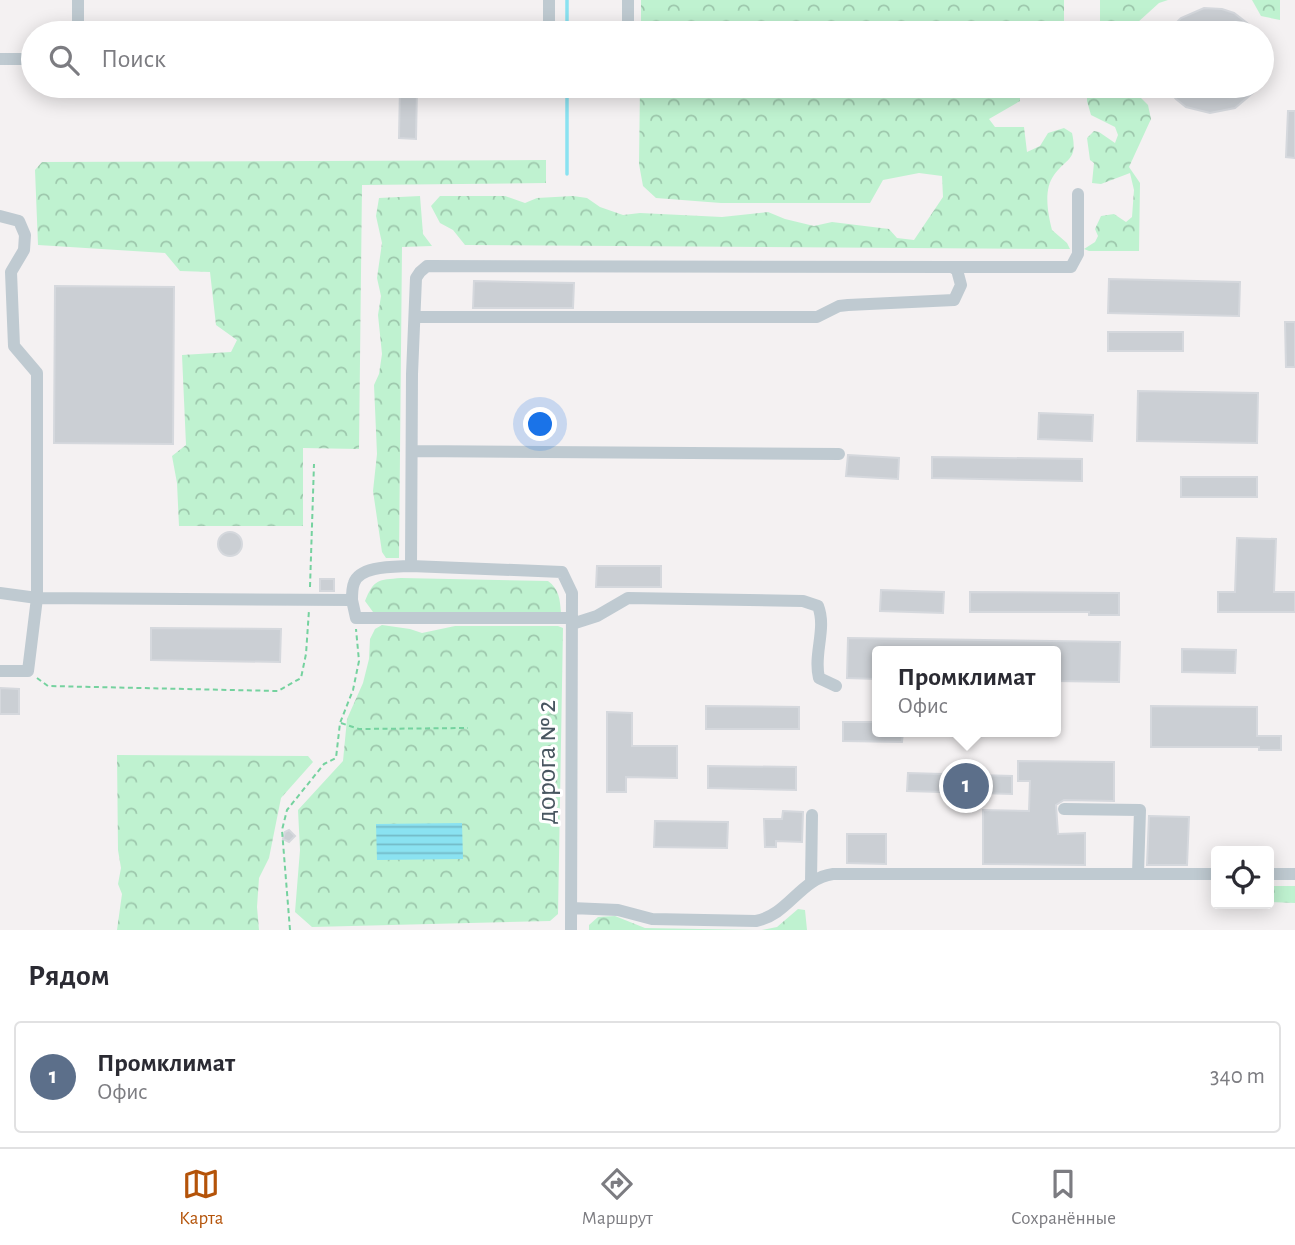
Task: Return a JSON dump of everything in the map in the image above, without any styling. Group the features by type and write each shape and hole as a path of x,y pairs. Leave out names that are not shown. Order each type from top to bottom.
{"street":[{"path":"78,0 78,21"},
{"path":"549,0 549,21"},
{"path":"628,0 628,21"},
{"path":"0,59 21,59"},
{"path":"836,686 819,678 817,668 822,615 818,606 803,601 628,598 597,616 572,621 356,618 352,600 354,582 361,575 373,570 411,566 412,374 416,278 419,271 428,266 1071,267 1078,254 1078,194"},
{"path":"0,216 19,222 25,234 24,250 11,272 14,346 37,373 37,598 28,671 0,671"},
{"path":"415,317 817,317 839,306 954,300 961,285 957,270 952,267"},
{"path":"413,451 839,454"},
{"name":"дорога № 2","path":"411,566 562,572 572,593 571,930"},
{"path":"0,593 37,598 352,600"},
{"path":"1064,809 1140,810 1138,874"},
{"path":"811,882 812,816"},
{"path":"572,908 618,910 652,919 756,921 769,919 811,882 821,876 833,874 1211,874"},
{"path":"1274,874 1295,874"}],"path":[{"path":"28,671 48,686 278,691 300,678 306,654 314,464"},
{"path":"290,930 282,830 288,810 324,764 336,758 340,723 353,690 359,661 356,618"},
{"path":"340,723 359,729 468,728"}],"green space":[{"path":"641,0 1064,0 1064,21 641,21"},
{"path":"1100,0 1168,0 1159,3 1139,21 1100,21"},
{"path":"1252,0 1280,0 1280,20 1261,16"},
{"path":"640,98 1020,98 1020,101 989,119 995,127 1024,127 1027,152 1040,146 1048,133 1064,128 1072,133 1072,154 1054,175 1047,195 1052,230 1070,249 465,245 453,230 440,223 431,206 440,196 505,196 525,203 537,198 573,196 587,198 600,207 623,215 640,213 722,217 768,212 814,226 832,222 889,229 897,238 914,240 943,197 942,176 919,173 883,180 870,203 721,203 656,198 643,186 639,164"},
{"path":"1087,98 1141,98 1148,105 1151,119 1129,167 1140,183 1139,251 1084,249 1095,242 1098,236 1095,229 1101,216 1114,214 1126,222 1132,217 1134,190 1130,173 1101,184 1092,183 1094,163 1090,160 1087,138 1094,131 1115,143 1118,135 1115,127 1091,115"},
{"path":"546,160 546,183 362,185 359,449 303,448 303,526 179,526 177,483 172,456 186,445 182,355 231,352 237,340 216,325 210,272 180,271 165,253 38,245 35,170 42,162"},
{"path":"420,196 423,234 432,246 402,247 399,558 386,558 382,552 373,491 377,454 374,385 382,354 378,315 381,296 377,278 382,243 376,216 379,198"},
{"path":"401,578 548,581 555,587 561,613 373,612 365,601 371,588 382,580"},
{"path":"382,625 422,633 455,626 563,628 558,914 550,921 312,927 295,912 300,850 298,810 343,761 347,719 363,683 369,659 370,639 375,629"},
{"path":"117,755 308,756 313,762 281,798 269,858 259,878 259,930 117,930 122,894 118,884 121,868 118,850"},
{"path":"1274,886 1295,886 1295,903 1274,902"},
{"path":"798,909 805,910 807,930 762,930 777,927"},
{"path":"615,916 645,928 755,930 589,930 589,925 598,917"}],"water":[{"path":"462,823 463,859 377,860 376,824"}],"building":[{"path":"1204,8 1222,9 1234,13 1244,21 1178,21"},
{"path":"400,98 417,98 416,139 399,138"},
{"path":"1247,98 1235,108 1210,113 1186,107 1176,99"},
{"path":"1288,111 1295,111 1295,158 1286,157"},
{"path":"1109,279 1240,282 1239,316 1108,313"},
{"path":"474,281 574,283 573,308 473,308"},
{"path":"55,286 174,287 173,444 54,443"},
{"path":"1285,322 1295,322 1295,367 1286,367"},
{"path":"1108,332 1183,332 1183,351 1108,351"},
{"path":"1138,391 1258,393 1257,443 1137,441"},
{"path":"1039,413 1093,415 1092,441 1038,439"},
{"path":"848,455 899,458 898,479 846,476"},
{"path":"932,457 1082,459 1082,481 932,478"},
{"path":"1181,477 1257,477 1257,497 1181,497"},
{"path":"230,532 238,536 242,544 238,552 230,556 222,552 218,544 222,536"},
{"path":"1237,538 1276,539 1274,592 1295,592 1295,612 1218,612 1218,592 1235,592"},
{"path":"597,566 661,566 661,587 596,587"},
{"path":"320,579 334,579 334,591 320,591"},
{"path":"881,590 944,592 943,613 880,611"},
{"path":"970,592 1119,593 1119,615 1089,615 1089,612 970,612"},
{"path":"151,628 281,629 280,662 151,660"},
{"path":"848,638 1120,642 1119,682 1061,681 1061,646 872,646 872,679 847,678"},
{"path":"1182,649 1236,650 1235,673 1182,672"},
{"path":"0,688 19,689 19,714 0,714"},
{"path":"706,706 799,707 799,729 706,729"},
{"path":"1151,706 1257,707 1257,736 1281,736 1281,750 1259,750 1259,747 1151,747"},
{"path":"607,712 632,713 632,746 677,746 677,778 626,777 626,792 607,792"},
{"path":"843,722 872,722 872,737 902,737 902,742 843,741"},
{"path":"1018,761 1114,762 1114,801 1064,800 1056,805 1058,834 1085,833 1085,865 983,864 983,810 1029,811 1030,781 1018,781"},
{"path":"708,766 796,767 796,790 708,788"},
{"path":"908,773 1012,776 1012,794 907,791"},
{"path":"783,811 803,812 802,842 776,841 776,847 765,847 764,819 782,819"},
{"path":"1149,816 1189,817 1187,865 1147,865"},
{"path":"655,821 728,822 727,848 654,847"},
{"path":"289,830 295,836 289,842 283,839 285,832"},
{"path":"847,834 886,834 886,864 847,863"}],"waterway":[{"path":"567,0 567,21"},
{"path":"567,98 567,174"}],"place":[{"name":"Промклимат","path":"966,786"}]}
